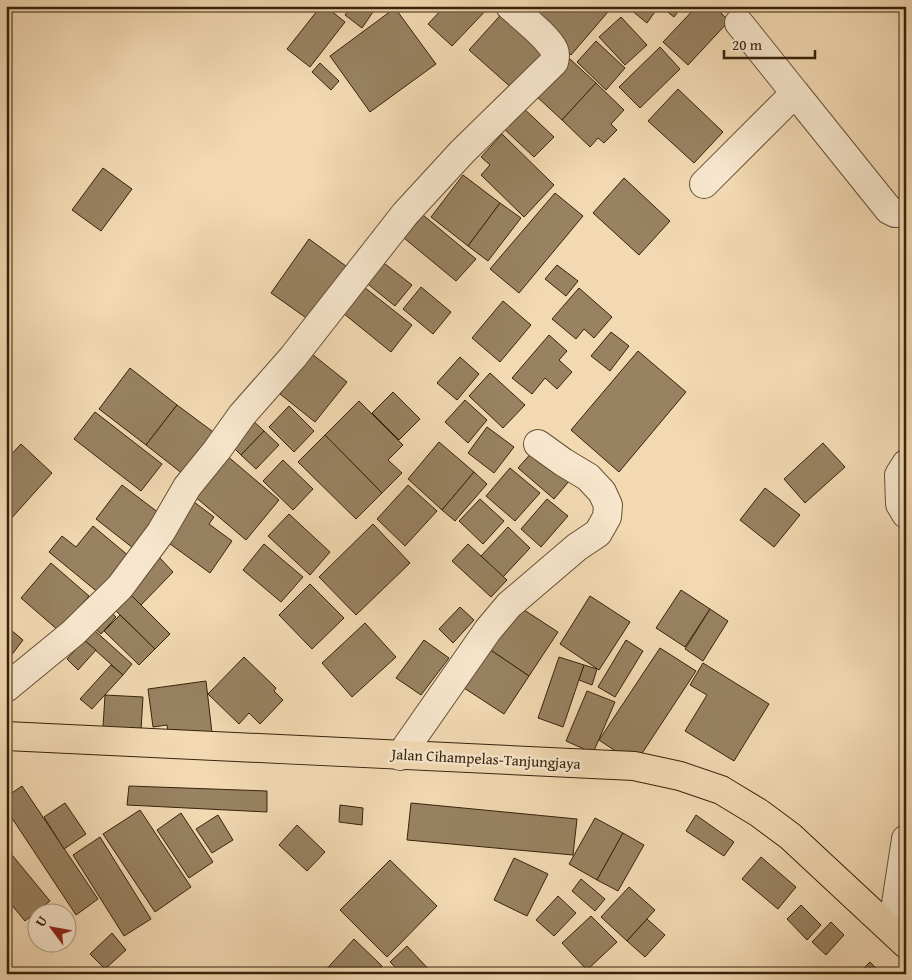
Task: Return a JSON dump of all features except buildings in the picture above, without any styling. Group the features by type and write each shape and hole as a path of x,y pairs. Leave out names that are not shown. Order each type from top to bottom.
{"main road":[{"name":"Jalan Cihampelas-Tanjungjaya","path":"6,736 634,766 680,776 722,790 759,813 790,836 899,937"}],"street":[{"path":"6,688 72,633 120,588 161,532 188,487 242,415 294,357 405,214 462,152 554,62 556,56 554,49 510,6"},
{"path":"739,22 889,210 895,214 906,212"},
{"path":"704,184 795,93"},
{"path":"400,756 488,630 509,606 577,547 598,533 607,517 608,505 602,492 588,477 538,444"},
{"path":"906,464 899,475 900,504 906,514"},
{"path":"899,937 906,839"}]}
